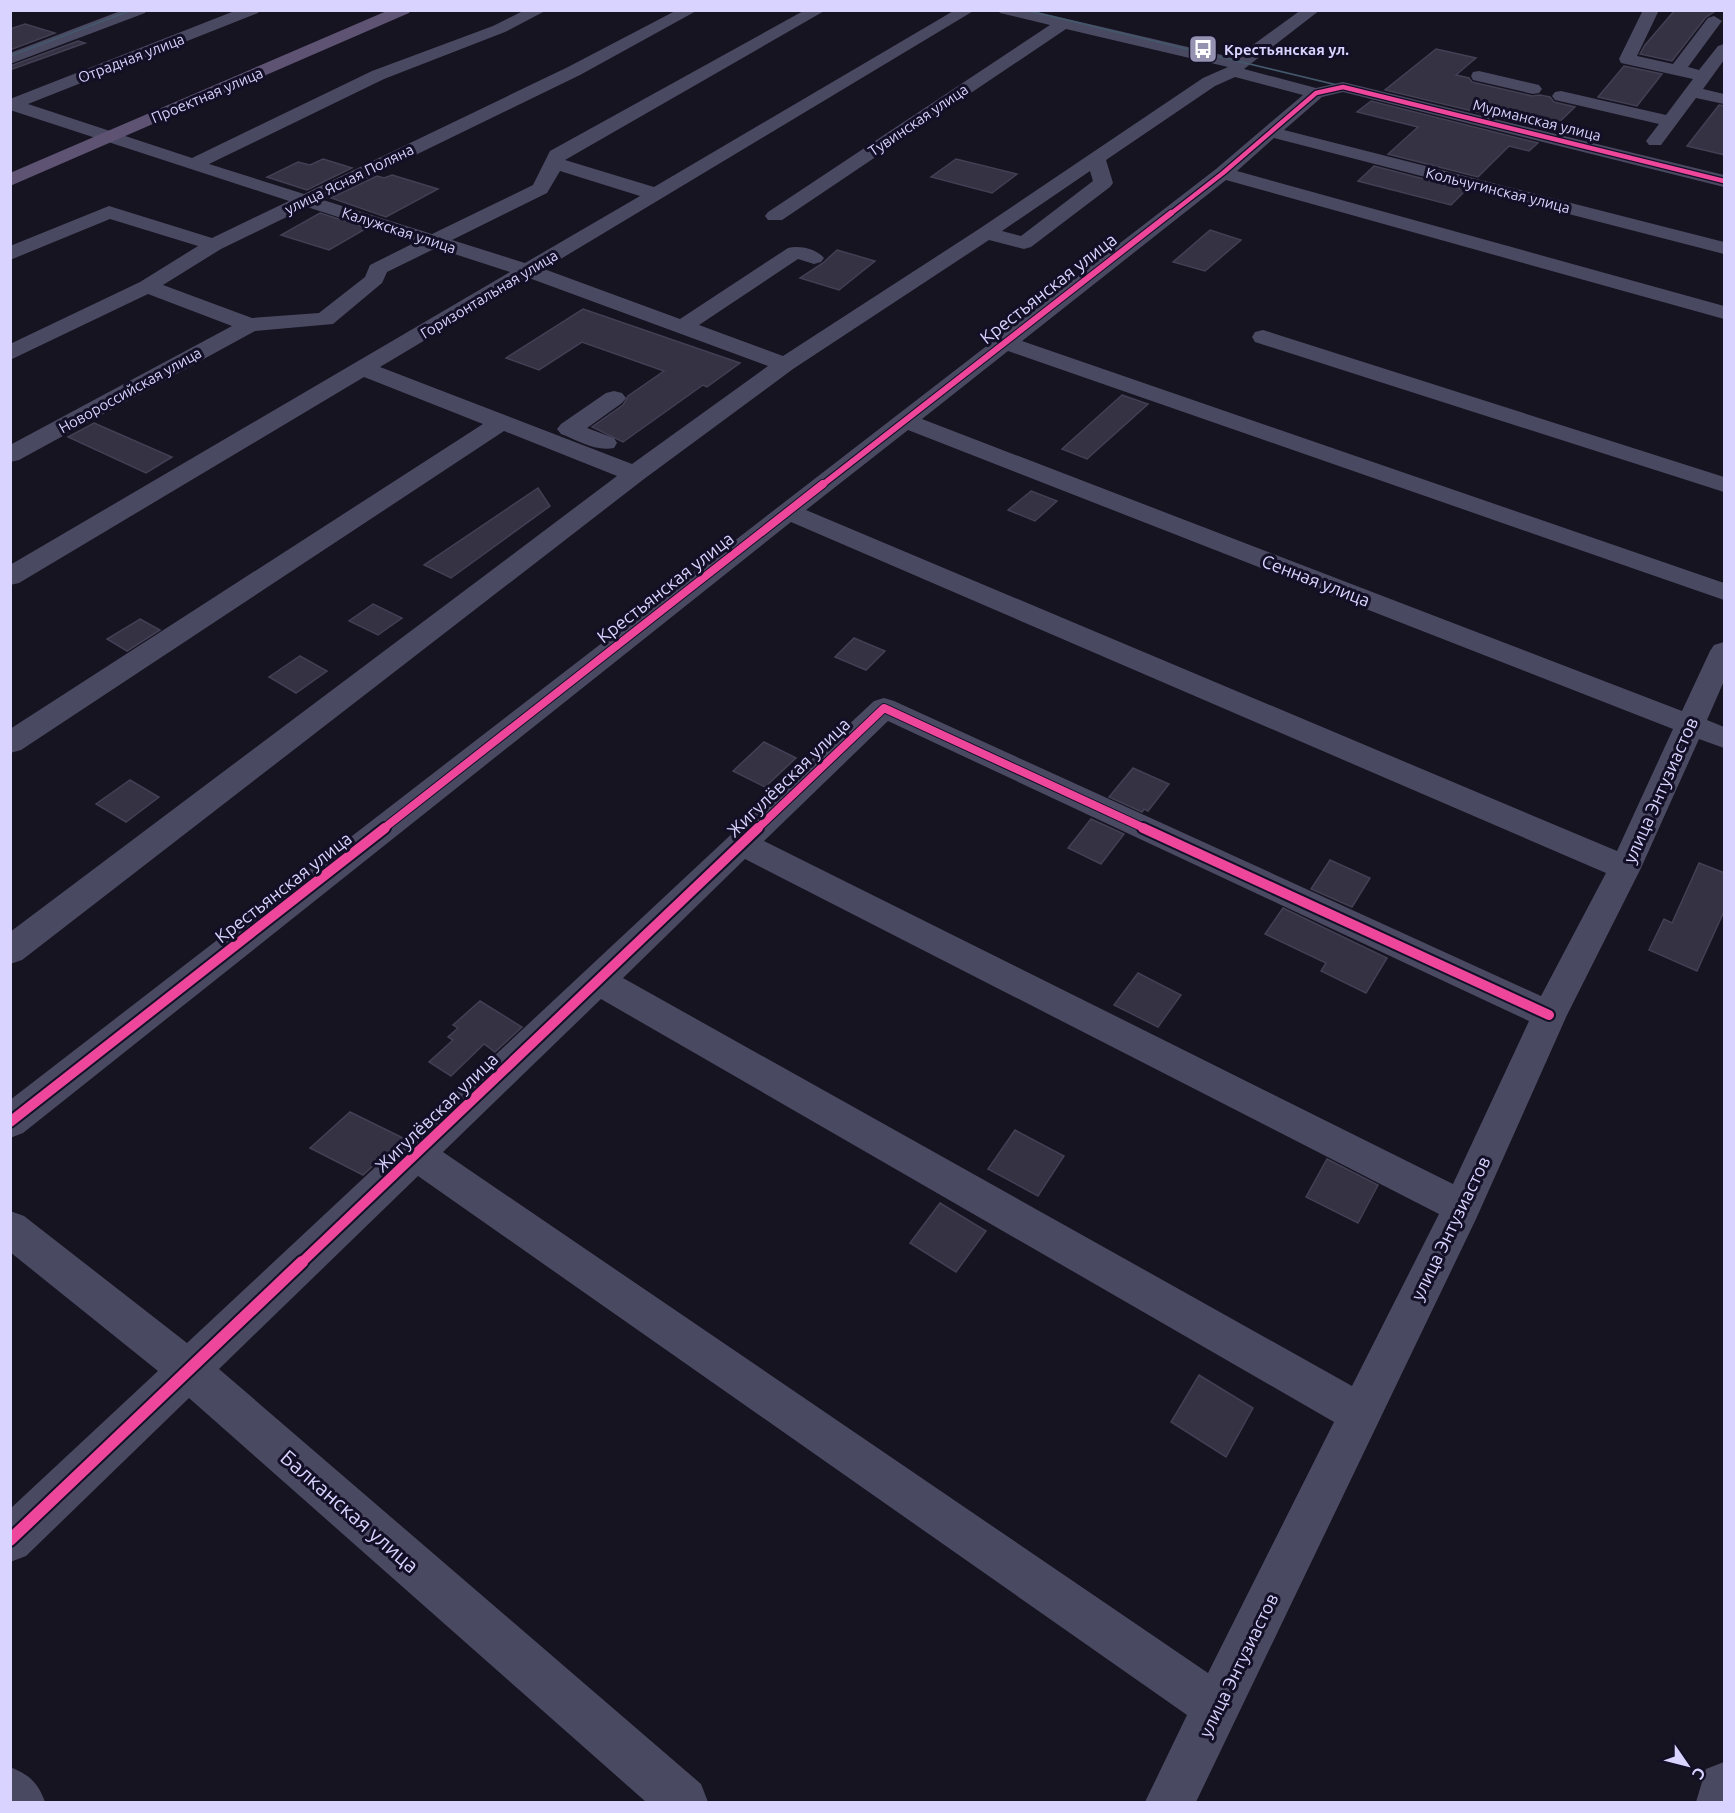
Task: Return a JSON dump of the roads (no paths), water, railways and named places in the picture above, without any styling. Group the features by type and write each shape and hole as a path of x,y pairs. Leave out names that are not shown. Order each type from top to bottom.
{"main road":[{"name":"Проектная улица","path":"10,180 403,10"}],"street":[{"path":"10,46 106,10"},
{"path":"10,59 140,10"},
{"name":"Отрадная улица","path":"11,105 252,10"},
{"path":"193,165 378,75 500,29 539,10"},
{"name":"улица Ясная Поляна","path":"10,353 147,286 214,244 574,71 690,10"},
{"path":"147,286 250,325 325,320 375,279 377,269 432,240 475,223 540,189 557,155 818,10"},
{"name":"Горизонтальная улица","path":"10,577 967,10"},
{"path":"1006,10 1070,15 1241,64 1316,93"},
{"path":"10,951 643,468 785,364 986,233 1209,82 1241,64 1312,10"},
{"path":"1651,10 1627,59 1703,76"},
{"name":"Тувинская улица","path":"775,216 1070,15"},
{"path":"1677,70 1714,21"},
{"path":"1655,141 1725,48"},
{"path":"1478,76 1533,89"},
{"path":"1389,82 1413,86"},
{"name":"Крестьянская улица","path":"10,1122 907,421 1004,342 1223,173 1316,93 1343,87"},
{"name":"Мурманская улица","path":"1343,87 1725,181"},
{"path":"1690,92 1725,99"},
{"path":"1561,96 1604,114 1670,121"},
{"name":"Калужская улица","path":"11,105 529,271 785,364"},
{"name":"Кольчугинская улица","path":"1272,132 1725,248"},
{"path":"1634,136 1678,147"},
{"path":"986,233 1024,243 1103,183 1096,158"},
{"path":"555,163 655,194"},
{"path":"1223,173 1725,313"},
{"path":"10,254 109,212 214,244"},
{"path":"682,327 795,252 814,258"},
{"name":"Новороссийская улица","path":"10,455 250,325"},
{"path":"1263,337 1725,485"},
{"path":"1004,342 1725,592"},
{"path":"364,369 502,422 643,468"},
{"path":"614,398 568,429 643,468"},
{"name":"Сенная улица","path":"907,421 1707,731"},
{"path":"10,743 502,422"},
{"path":"788,512 1625,868"},
{"name":"улица Энтузиастов","path":"1170,1803 1359,1413 1462,1207 1549,1015 1625,868 1707,731 1725,651"},
{"name":"Жигулёвская улица","path":"10,1540 885,708 1549,1015"},
{"path":"741,844 1462,1207"},
{"path":"598,980 1359,1413"},
{"path":"416,1154 1218,1708"},
{"name":"Балканская улица","path":"10,1228 189,1370 683,1803"},
{"path":"1720,1803 1725,1787"},
{"path":"10,1792 20,1803"}],"tram line":[{"path":"10,56 132,10"},
{"path":"1025,10 1724,178"}],"place":[{"name":"Крестьянская ул.","path":"1203,49"}]}
